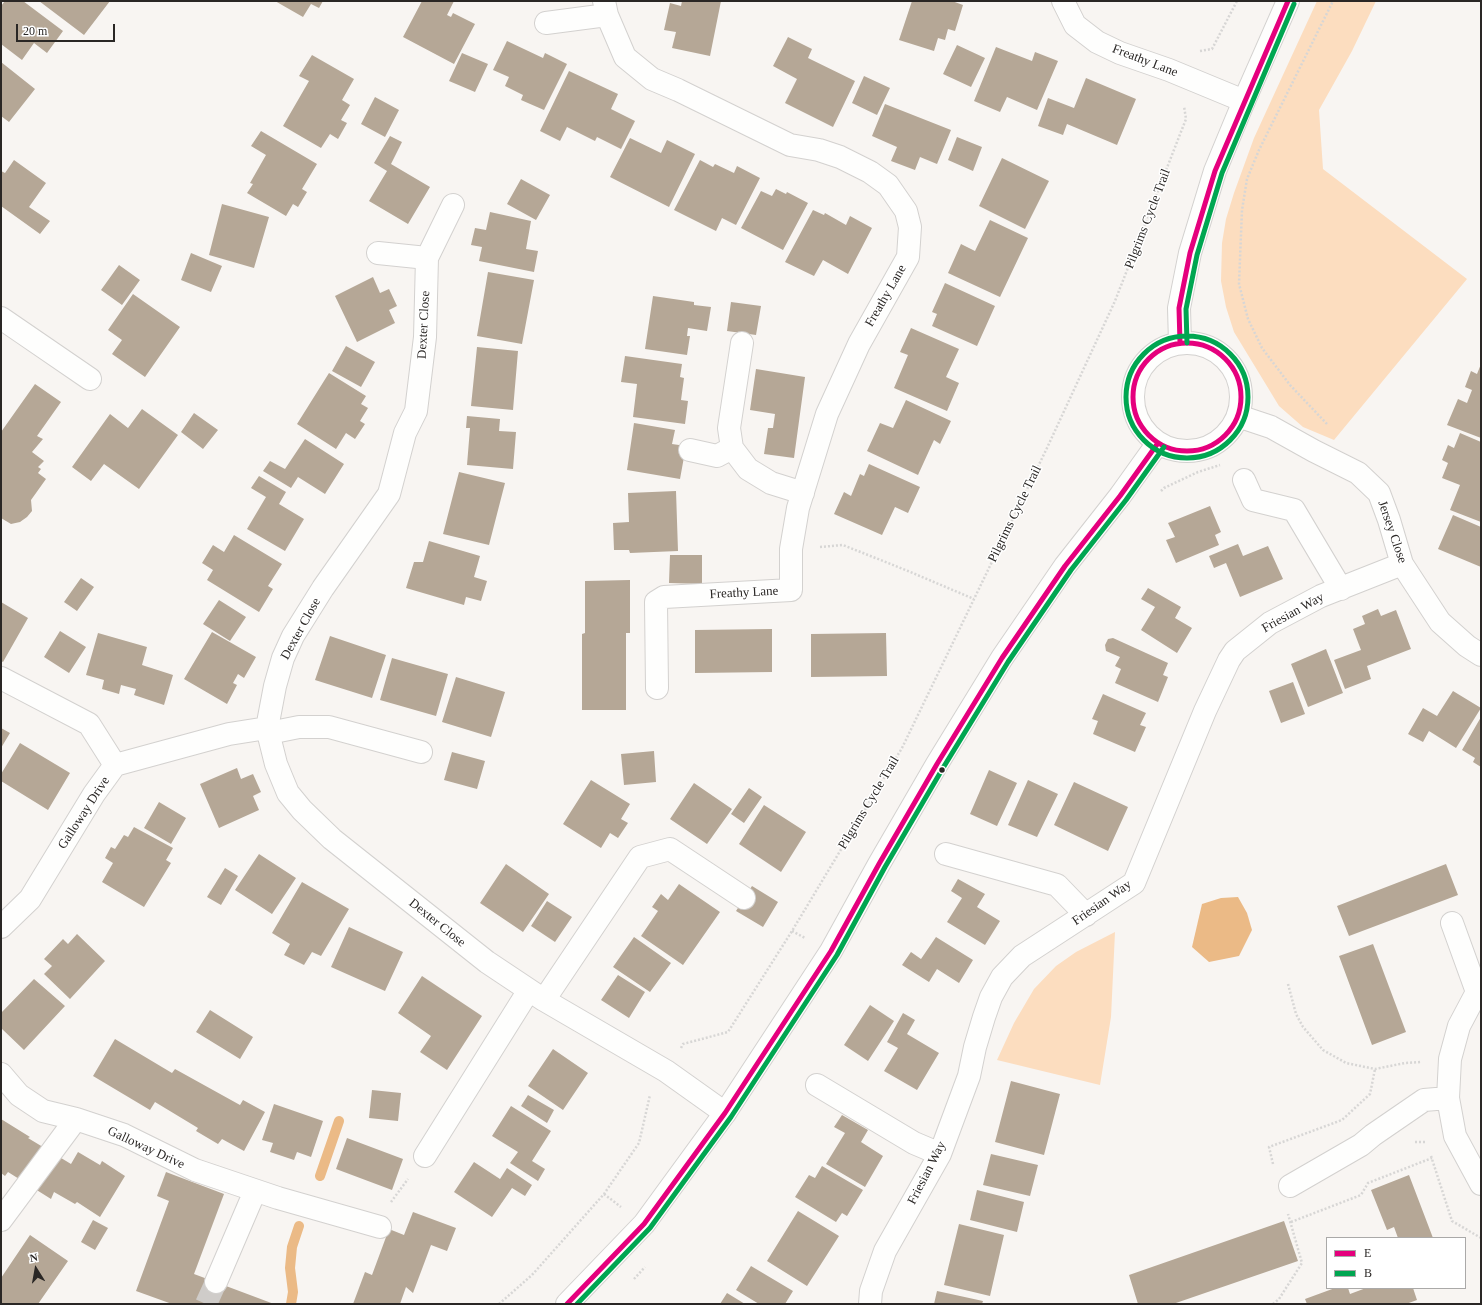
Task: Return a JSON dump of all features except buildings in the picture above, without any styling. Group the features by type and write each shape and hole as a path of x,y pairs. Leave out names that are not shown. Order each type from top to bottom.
{"street":[{"name":"Freathy Lane","path":"1063,1 1075,25 1097,42 1120,53 1169,70 1244,101"},
{"path":"1180,343 1179,308 1190,252 1215,171 1288,1"},
{"name":"Freathy Lane","path":"546,23 606,8 625,58 652,79 790,144 820,150 840,157 870,172 888,185 906,211 910,227 908,258 859,344 830,407 798,508 790,549 791,590 664,597 656,602 657,688"},
{"name":"Dexter Close","path":"453,205 427,258 425,337 416,411 404,433 389,494 323,588 293,636 283,658 275,686 268,730 276,764 288,793 302,810 332,839 486,962 536,995 666,1071 725,1113"},
{"path":"378,253 427,258"},
{"path":"1,318 90,380"},
{"path":"742,343 729,428 732,448 748,469 771,483 803,494"},
{"path":"1180,343 1199,344 1216,350 1230,363 1239,380 1242,398 1238,416 1230,430 1223,438 1204,448 1189,452 1172,450 1158,443 1145,432 1137,418 1132,402 1134,385 1140,370 1150,356 1164,347 1180,343"},
{"name":"Jersey Close","path":"1238,416 1271,427 1358,473 1379,493 1402,564 1440,622 1481,655"},
{"path":"567,1304 644,1224 725,1113 830,951 937,764 1002,658 1065,566 1120,496 1158,443"},
{"path":"690,450 717,456 732,448"},
{"path":"1244,480 1254,500 1294,510 1341,589"},
{"name":"Friesian Way","path":"870,1304 872,1291 885,1250 940,1154 969,1076 975,1047 984,1017 1002,977 1022,956 1134,883 1205,711 1229,660 1235,651 1270,623 1321,596 1402,564"},
{"path":"1,678 89,724 115,765"},
{"name":"Galloway Drive","path":"1,927 30,899 94,794 115,765 229,734 299,727 329,727 421,752"},
{"path":"425,1156 536,995 640,857 670,849 744,898"},
{"path":"946,854 1057,885 1086,915"},
{"path":"1452,922 1479,992 1459,1026 1450,1059 1448,1098 1456,1136 1481,1184"},
{"name":"Galloway Drive","path":"1,1074 19,1095 43,1111 76,1119 124,1135 194,1170 278,1198 380,1227"},
{"path":"817,1085 914,1143 940,1154"},
{"path":"1284,1185 1361,1145 1424,1100 1448,1098"},
{"path":"1,1220 76,1119"},
{"path":"216,1282 255,1190"}],"path":[{"path":"1198,51 1212,50 1236,1"},
{"path":"1314,451 1327,424 1290,385 1262,348 1248,319 1239,284 1242,210 1246,179 1333,1"},
{"name":"Pilgrims Cycle Trail","path":"679,1050 684,1044 728,1032 792,931 902,748 1115,301 1186,119 1183,103"},
{"path":"1159,493 1164,488 1198,472 1227,463"},
{"path":"790,549 843,545 974,599"},
{"path":"1288,984 1296,1014 1303,1027 1323,1050 1346,1063 1375,1069 1405,1063 1450,1059"},
{"path":"1273,1304 1279,1299 1302,1263 1291,1222 1284,1185 1269,1147 1342,1120 1370,1094 1375,1069"},
{"path":"498,1304 532,1275 604,1194 639,1143 651,1093"},
{"path":"380,1227 392,1197 425,1156"},
{"path":"1291,1222 1362,1196 1368,1183 1432,1158"}],"shaded area":[{"path":"1317,1 1376,1 1352,51 1319,110 1323,169 1467,279 1334,440 1303,427 1279,406 1234,332 1226,307 1221,281 1222,243 1226,219 1234,193 1254,138"},
{"path":"1238,897 1247,913 1252,930 1239,956 1209,962 1192,947 1202,904 1221,898"},
{"path":"1115,932 1111,1017 1100,1085 997,1060 1014,1023 1034,989 1056,966 1076,952"}],"waterway":[{"path":"320,1176 339,1121"},
{"path":"291,1304 293,1292 290,1268 292,1247 299,1226"}],"tunnel":[{"path":"206,1304 216,1282"}],"transit line":[{"name":"E","path":"1180,343 1179,308 1190,253 1215,171 1288,1"},
{"name":"B","path":"1187,343 1186,309 1197,255 1222,173 1294,4"},
{"name":"B","path":"1187,336 1210,340 1221,346 1230,354 1238,363 1244,374 1248,397 1244,420 1238,431 1230,440 1221,448 1210,454 1187,458 1164,454 1153,448 1144,440 1136,431 1130,420 1126,397 1130,374 1136,363 1144,354 1153,346 1164,340 1187,336"},
{"name":"E","path":"1187,343 1208,347 1225,359 1237,376 1241,397 1237,418 1225,435 1208,447 1187,451 1166,447 1149,435 1137,418 1133,397 1137,376 1149,359 1166,347 1187,343"},
{"name":"E","path":"567,1304 644,1224 725,1113 831,951 937,764 1002,658 1065,566 1120,496 1158,443"},
{"name":"B","path":"577,1304 650,1228 731,1117 837,955 885,867 943,768 1008,662 1071,570 1126,500 1164,447"}]}
